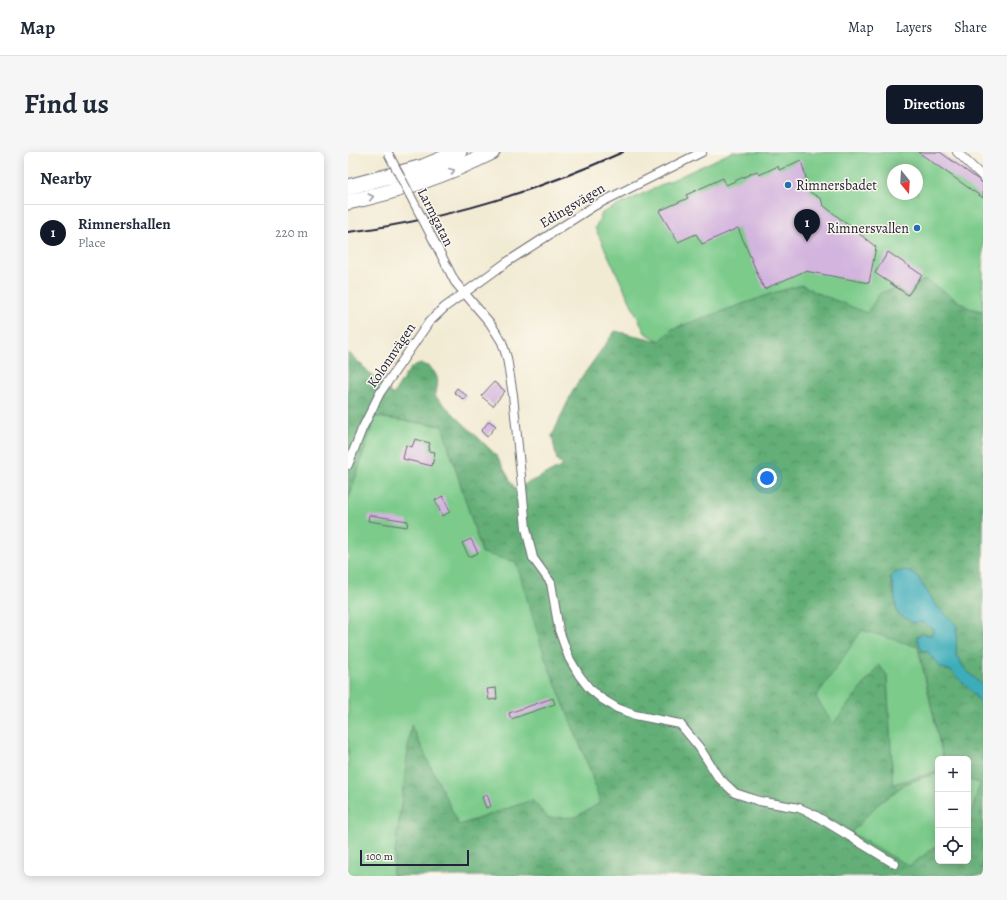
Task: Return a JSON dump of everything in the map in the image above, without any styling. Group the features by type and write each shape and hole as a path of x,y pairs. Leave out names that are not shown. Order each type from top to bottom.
{"highway":[{"path":"348,187 423,167 459,152"},
{"path":"348,202 427,181 453,171 492,152"}],"street":[{"name":"Larmgatan","path":"388,152 455,282 490,323 502,342 507,358 513,395 526,528 533,558 551,583 559,630 569,658 579,675 589,688 602,699 617,708 635,715 680,724 699,746 718,777 735,793 759,801 799,808 813,814 895,864"},
{"name":"Edingsvägen","path":"463,293 507,262 594,206 702,152"},
{"path":"957,152 983,177"},
{"name":"Kolonnvägen","path":"348,465 362,429 380,393 429,322 463,293"}],"green space":[{"path":"732,152 933,152 983,188 983,311 969,308 926,280 880,293 867,313 815,292 802,285 776,292 672,329 660,341 645,333 595,228 602,213"},
{"path":"926,280 969,308 983,312 983,686 965,669 956,655 957,626 936,605 917,576 890,577 896,603 934,630 931,635 923,634 918,644 923,651 926,650 940,667 951,671 973,693 983,707 983,876 392,876 411,724 459,825 532,800 600,803 590,770 545,658 482,553 442,426 375,417 348,501 348,352 393,395 410,369 418,364 430,367 438,380 435,396 496,455 515,489 563,466 557,460 552,436 574,388 615,331 660,341 672,329 776,292 802,285 825,295 880,293","holes":["918,647 942,756 971,756 971,781 980,784 971,813 971,864 935,864 935,847 909,866 876,806 905,784 935,774 935,772 893,784 887,675 879,664"]},
{"path":"375,417 442,426 482,553 516,562 545,658 590,770 600,803 575,817 548,818 532,800 459,825 411,725 392,876 348,876 348,501"},
{"path":"862,630 918,647 942,756 935,756 935,772 893,784 887,675 879,665 833,724 816,697"},
{"path":"935,774 935,847 909,866 851,833 876,806 905,784"},
{"path":"971,781 980,783 971,813"}],"water":[{"path":"905,570 917,576 936,605 957,626 956,655 965,669 983,686 983,707 973,693 951,671 940,667 926,650 923,652 916,637 923,634 931,635 934,630 922,622 913,623 897,613 893,585 890,577 895,573"}],"building":[{"path":"918,152 940,152 983,183 983,198"},
{"path":"801,160 810,192 821,199 823,205 876,247 869,283 805,271 764,289 738,228 702,244 696,234 678,242 659,211 688,198 686,195 723,178 726,185 757,171 759,175 778,166 779,170"},
{"path":"888,252 922,275 908,295 875,273"},
{"path":"494,382 505,391 493,406 481,396"},
{"path":"457,388 467,396 464,400 454,392"},
{"path":"489,421 496,426 487,437 481,431"},
{"path":"415,439 430,443 428,451 435,452 432,466 403,459 406,445 412,447"},
{"path":"443,496 450,512 442,516 435,500"},
{"path":"369,515 408,521 407,527 368,521"},
{"path":"471,539 478,553 469,557 462,543"},
{"path":"496,688 497,699 489,700 487,689"},
{"path":"553,698 555,704 511,719 509,713"},
{"path":"487,794 491,806 486,808 482,797"}],"railway":[{"path":"348,232 419,220 454,212 523,192 623,152"}],"place":[{"name":"Rimnersbadet","path":"788,185"},
{"name":"Rimnersvallen","path":"917,228"},
{"name":"Rimnershallen","path":"807,242"}]}
